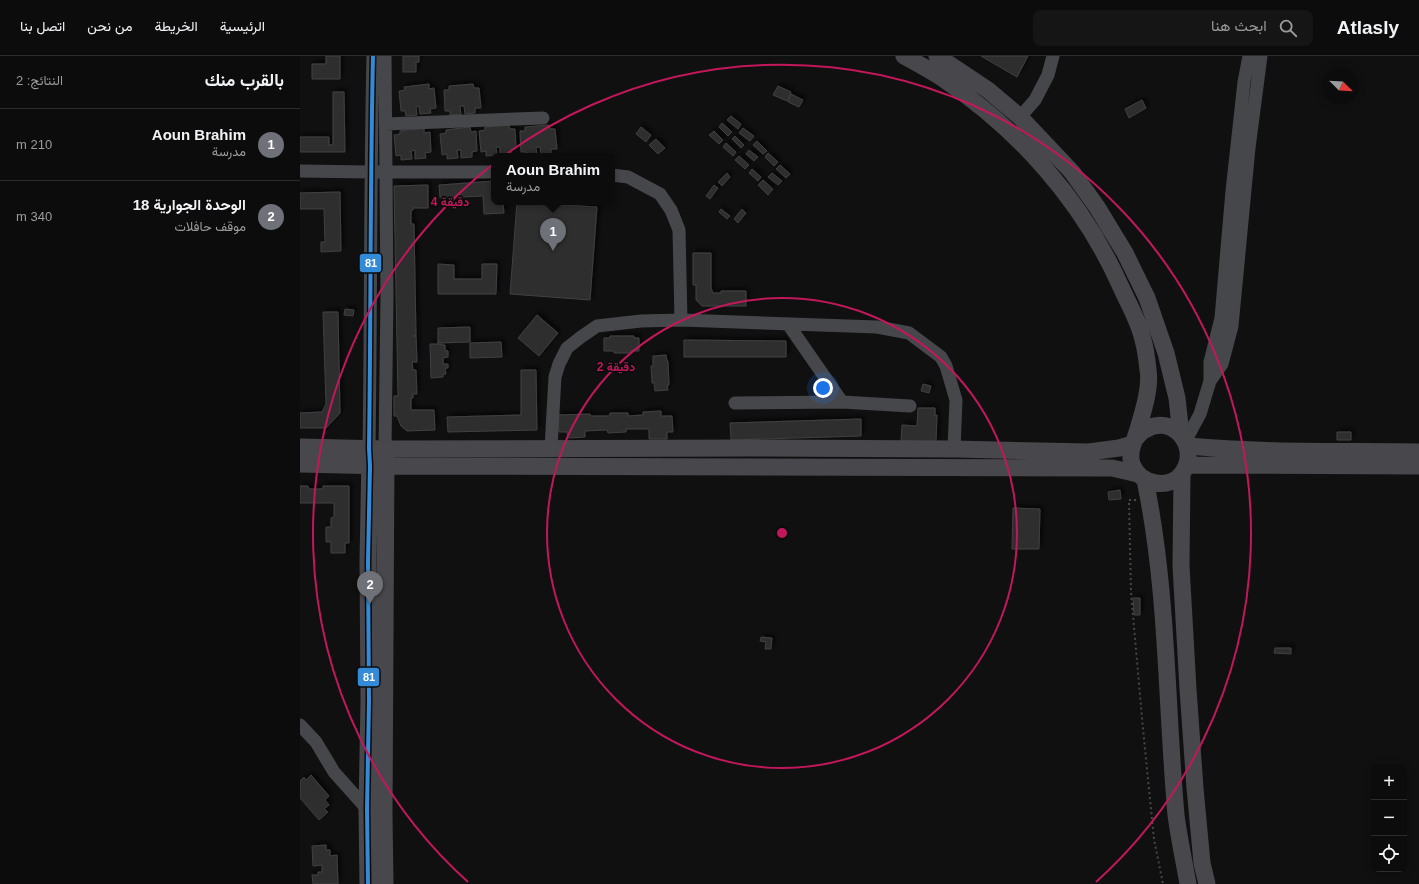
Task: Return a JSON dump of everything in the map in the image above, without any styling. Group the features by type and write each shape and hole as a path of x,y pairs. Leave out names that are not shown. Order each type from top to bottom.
{"main road":[{"path":"904,56 941,77 1003,126 1031,152 1062,188 1084,218 1110,262 1134,315 1143,340 1148,373 1145,405 1134,441 1131,458 1132,465 1141,477 1149,498 1156,546 1162,601 1176,817 1188,884"},
{"path":"938,56 988,90 1020,117 1072,172 1097,207 1125,253 1147,298 1166,353 1189,455 1184,470 1181,566 1195,796 1202,863 1207,884"},
{"path":"300,447 377,449 954,449 1089,452 1119,448 1134,441 1144,430 1154,426 1164,426 1173,428 1185,440 1218,449 1419,452"},
{"path":"377,449 385,884"},
{"path":"300,464 378,466 1112,468 1141,477 1154,484 1165,484 1174,480 1184,470 1419,466"},
{"path":"368,884 368,562 378,466"}],"street":[{"path":"373,56 370,172 377,449"},
{"path":"377,449 387,296 386,56"},
{"path":"1020,117 1035,100 1048,75 1053,56"},
{"path":"1185,440 1200,414 1210,381 1222,364 1232,326 1247,116 1249,56"},
{"path":"1247,116 1261,56"},
{"path":"386,124 543,118"},
{"path":"300,171 491,172"},
{"path":"615,175 628,177 660,194 671,210 679,230 681,320"},
{"path":"551,448 555,377 559,364 568,348 597,326 641,321 681,320 877,327 909,333 941,357 946,366 956,400 954,449"},
{"path":"788,324 842,402"},
{"path":"735,403 842,402 910,406"},
{"path":"300,725 316,742 334,772 367,809 384,816"}],"path":[{"path":"1149,498 1129,500 1131,593 1154,839 1163,884"}],"building":[{"path":"326,56 340,56 340,79 312,79 312,64 326,64"},
{"path":"403,56 419,56 419,62 416,62 416,72 403,72"},
{"path":"981,56 1028,56 1017,77"},
{"path":"429,84 429,89 434,88 436,108 430,109 431,113 420,114 419,106 416,107 417,115 406,116 405,111 401,111 399,91 405,90 404,87"},
{"path":"473,84 474,88 479,88 481,108 475,108 475,113 465,114 464,106 460,106 461,115 450,115 450,111 445,111 444,90 449,90 449,86"},
{"path":"778,86 791,92 787,101 773,95"},
{"path":"333,92 344,92 345,152 300,152 300,137 329,137 329,145 333,145"},
{"path":"791,94 803,100 799,107 788,102"},
{"path":"1142,100 1146,108 1129,118 1125,109"},
{"path":"731,116 741,124 738,129 727,120"},
{"path":"722,123 732,132 728,136 719,127"},
{"path":"509,125 510,129 515,129 516,148 511,149 511,153 500,153 500,147 496,147 497,153 491,153 491,156 486,156 486,151 481,152 479,131 485,130 485,127"},
{"path":"549,125 550,129 555,129 557,149 551,149 551,153 541,153 540,147 536,147 537,153 521,152 520,131 525,131 525,127"},
{"path":"470,127 471,132 476,131 477,151 472,152 472,157 461,158 461,150 457,150 458,158 447,159 447,154 442,155 440,134 446,133 446,130"},
{"path":"641,127 651,135 646,142 636,134"},
{"path":"424,128 424,133 430,132 431,152 425,153 426,158 415,159 415,150 411,151 412,159 401,160 401,155 396,156 394,135 400,134 400,131"},
{"path":"743,128 754,136 750,141 739,133"},
{"path":"714,131 723,140 719,144 709,135"},
{"path":"735,136 744,145 741,148 732,139"},
{"path":"656,139 665,148 658,154 649,145"},
{"path":"757,141 767,151 763,154 753,145"},
{"path":"726,143 736,152 733,156 723,147"},
{"path":"749,150 758,157 754,161 746,154"},
{"path":"768,153 778,162 774,166 765,157"},
{"path":"739,156 749,165 745,169 735,160"},
{"path":"780,165 790,174 786,178 776,169"},
{"path":"752,169 761,177 758,181 749,173"},
{"path":"727,173 730,177 722,186 718,182"},
{"path":"772,173 782,181 778,185 768,177"},
{"path":"763,180 773,189 768,195 758,185"},
{"path":"491,181 491,205 503,205 504,213 484,214 483,196 440,198 439,185"},
{"path":"428,185 428,208 413,208 411,211 411,224 414,224 417,362 412,362 413,370 416,370 417,394 413,394 413,398 411,398 411,410 434,410 435,430 407,431 401,426 397,416 394,416 394,396 398,396 394,186"},
{"path":"714,185 718,188 710,199 706,196"},
{"path":"340,192 341,251 321,252 321,242 325,242 324,209 300,209 300,193"},
{"path":"517,205 565,205 597,207 590,300 510,294"},
{"path":"721,209 730,216 727,219 719,212"},
{"path":"742,209 746,213 738,223 734,219"},
{"path":"693,253 711,253 711,288 713,293 721,293 721,291 746,291 746,306 702,306 696,300 696,285 693,285"},
{"path":"438,264 454,265 454,279 482,279 482,264 497,264 496,294 438,294"},
{"path":"345,309 354,310 353,316 344,315"},
{"path":"323,312 338,312 340,413 326,428 300,428 300,413 322,412 326,404"},
{"path":"537,315 558,333 539,356 518,338"},
{"path":"470,327 470,342 438,343 438,328"},
{"path":"610,336 634,336 634,338 639,338 639,351 631,351 631,353 614,353 614,351 604,351 604,338 610,338"},
{"path":"684,340 786,341 786,357 684,357"},
{"path":"501,342 502,357 470,358 470,343"},
{"path":"430,344 445,345 445,350 448,351 448,357 443,358 443,364 448,364 448,368 445,368 446,374 443,374 443,377 431,378"},
{"path":"666,355 668,361 668,390 655,391 654,383 652,383 651,366 653,366 653,356"},
{"path":"521,370 536,370 537,430 448,432 447,417 521,415"},
{"path":"923,384 931,386 929,393 921,391"},
{"path":"918,408 935,408 935,416 937,415 936,442 901,441 902,425 917,426"},
{"path":"661,411 661,416 672,416 673,432 667,432 667,439 649,439 649,429 626,429 626,432 608,433 607,430 585,431 585,437 568,438 567,432 559,432 558,415 590,414 591,416 609,416 610,413 628,413 628,416 643,415 643,412"},
{"path":"861,419 861,436 731,440 730,423"},
{"path":"1337,432 1351,432 1351,440 1337,440"},
{"path":"300,486 308,486 309,489 323,489 323,486 349,486 349,543 345,543 345,553 331,553 331,542 326,542 326,527 331,527 331,518 334,517 334,503 300,503"},
{"path":"1120,490 1121,499 1109,500 1108,492"},
{"path":"1013,508 1040,509 1039,549 1012,549"},
{"path":"1133,598 1140,598 1140,615 1134,615"},
{"path":"761,637 772,638 771,649 765,649 766,642 760,641"},
{"path":"1275,648 1291,648 1291,654 1274,653"},
{"path":"311,775 329,796 325,800 329,805 324,809 328,812 319,820 300,798 300,781 304,777 306,780"},
{"path":"326,845 326,850 330,850 330,856 337,855 338,884 313,884 312,875 318,875 318,872 322,872 322,865 313,866 312,846"}],"transit line":[{"name":"81","path":"368,884 368,562 373,56"}],"place":[{"name":"Aoun Brahim","path":"553,251"},
{"name":"الوحدة الجوارية 18","path":"370,604"}]}
